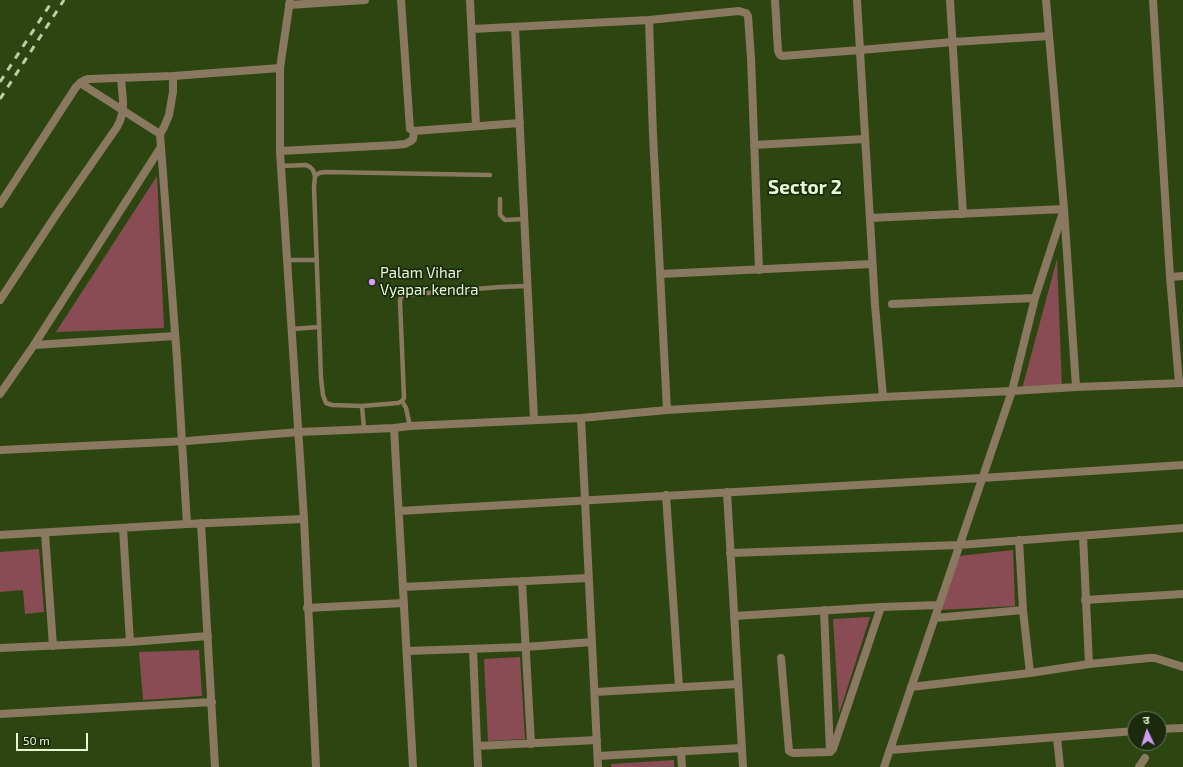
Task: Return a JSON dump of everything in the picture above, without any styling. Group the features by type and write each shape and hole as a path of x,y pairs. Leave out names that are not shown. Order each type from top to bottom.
{"street":[{"path":"316,767 299,432 280,151 280,68 290,3 365,0"},
{"path":"401,0 410,129 414,131 520,123"},
{"path":"470,0 476,126"},
{"path":"775,0 778,51 780,55 1049,36"},
{"path":"857,0 872,264 883,397"},
{"path":"950,0 963,214"},
{"path":"1046,0 1064,209 1076,387"},
{"path":"0,450 182,441 299,432 581,418 667,410 883,397 1181,383 1170,277 1153,0"},
{"path":"472,29 649,20 739,11 746,13 748,16 751,58 759,270"},
{"path":"649,20 653,135 667,410"},
{"path":"515,27 534,420"},
{"path":"0,204 80,83 89,79 173,76 280,68"},
{"path":"173,76 173,92 169,115 160,134 177,359 187,524"},
{"path":"0,300 60,208 117,127 123,110 120,78"},
{"path":"80,83 160,134"},
{"path":"280,151 408,144 413,139 414,131"},
{"path":"754,145 865,139"},
{"path":"0,394 34,345 161,147"},
{"path":"870,218 1064,209"},
{"path":"884,767 1012,391 1035,298 1064,209"},
{"path":"660,274 872,264"},
{"path":"1170,277 1183,276"},
{"path":"892,304 1035,298"},
{"path":"34,345 175,336"},
{"path":"581,418 598,767"},
{"path":"394,428 413,767"},
{"path":"399,512 1183,465"},
{"path":"727,492 743,767"},
{"path":"666,495 679,686"},
{"path":"0,535 201,523 304,519"},
{"path":"201,523 215,767"},
{"path":"123,528 130,642"},
{"path":"730,553 959,545 1183,528"},
{"path":"46,533 53,646"},
{"path":"1082,536 1089,664"},
{"path":"1019,540 1023,610 1030,673"},
{"path":"403,587 588,578"},
{"path":"522,581 531,744"},
{"path":"1086,600 1183,594"},
{"path":"308,608 404,603"},
{"path":"734,616 939,605"},
{"path":"830,752 833,749 881,607"},
{"path":"824,610 830,752"},
{"path":"935,618 1023,610"},
{"path":"0,648 130,642 208,636"},
{"path":"407,650 525,647 592,642"},
{"path":"473,649 478,767"},
{"path":"781,658 789,751 793,753 830,752"},
{"path":"911,687 1030,673 1089,664 1149,658 1155,658 1183,667"},
{"path":"595,692 679,686 738,684"},
{"path":"0,714 212,702"},
{"path":"1167,729 1183,728"},
{"path":"890,750 1127,732"},
{"path":"1057,737 1060,767"},
{"path":"477,746 597,740"},
{"path":"598,756 681,750 742,748"},
{"path":"681,750 682,767"},
{"path":"1139,767 1145,758"}],"lane":[{"path":"281,166 306,165 314,170 316,176 314,187 321,378 323,395 326,402 332,405 362,406 398,403 402,401"},
{"path":"316,176 319,173 325,172 490,175"},
{"path":"500,199 500,215 505,220 524,219"},
{"path":"287,260 316,260"},
{"path":"410,426 406,408 402,401 404,398 400,297 408,294 527,286"},
{"path":"292,328 319,327"},
{"path":"362,406 364,429"}],"shaded area":[{"path":"157,176 164,328 56,332"},
{"path":"1057,259 1062,388 1022,389"},
{"path":"39,549 44,612 25,614 23,590 0,592 0,552"},
{"path":"1013,550 1015,606 939,610 959,556"},
{"path":"870,617 839,714 833,619"},
{"path":"199,650 202,696 143,700 139,652"},
{"path":"520,657 525,739 488,741 484,659"},
{"path":"674,760 674,767 611,767 611,764"}],"railway":[{"path":"0,82 53,0"},
{"path":"0,99 64,0"}],"place":[{"name":"Palam Vihar Vyapar kendra","path":"372,282"}],"district":[{"name":"Sector 2","path":"805,188"}]}
